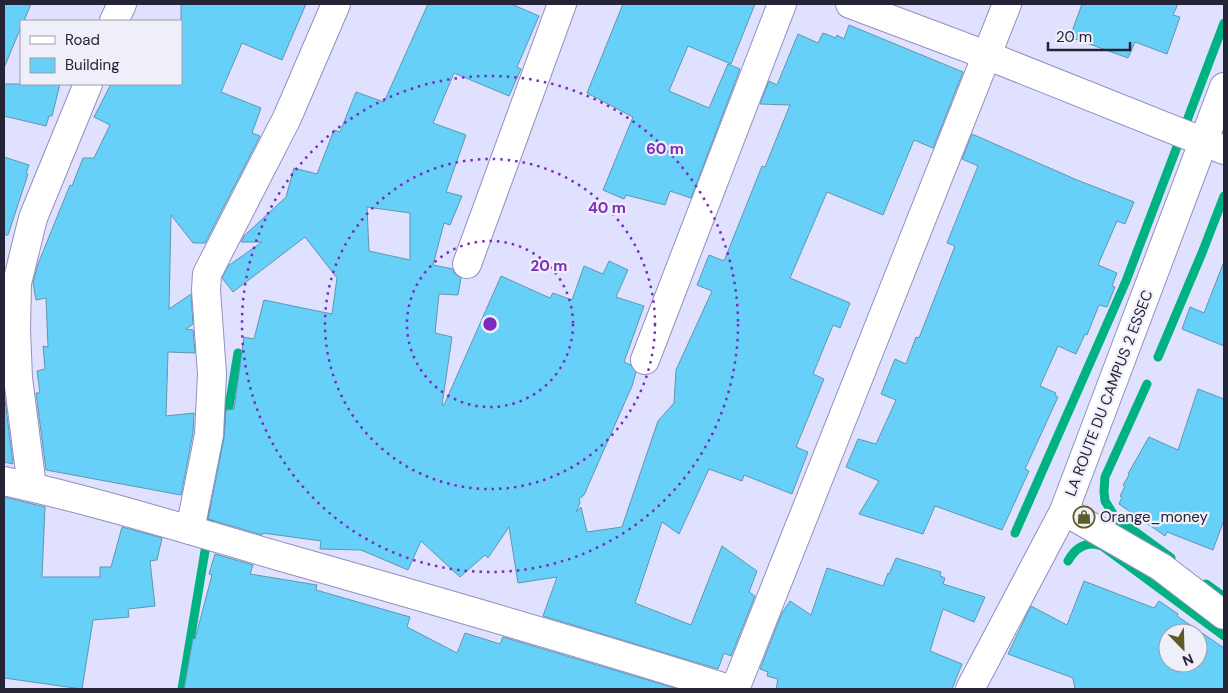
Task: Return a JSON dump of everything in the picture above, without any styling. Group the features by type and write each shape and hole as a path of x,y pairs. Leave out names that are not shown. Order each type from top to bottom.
{"street":[{"path":"114,20 122,4"},
{"path":"190,530 209,435 212,374 206,290 208,274 287,118 336,4"},
{"path":"467,264 562,4"},
{"path":"646,360 782,4"},
{"path":"850,4 986,55 1214,146"},
{"path":"734,689 1007,4"},
{"path":"32,487 18,378 17,283 33,218 88,85"},
{"name":"LA ROUTE DU CAMPUS 2 ESSEC","path":"970,689 1064,511 1214,146 1224,87"},
{"path":"4,481 190,530 587,644 730,689"},
{"path":"1064,511 1161,568 1224,615"}],"building":[{"path":"4,4 31,4 24,20 20,20 20,29 4,68"},
{"path":"181,4 306,4 282,60 242,43 221,92 261,108 252,133 260,136 205,243 193,243 171,215 169,309 191,294 193,324 186,329 193,330 195,353 168,352 166,416 194,413 193,433 181,495 46,470 36,393 40,393 37,371 45,369 43,346 48,347 46,298 36,300 33,283 38,264 83,158 94,158 110,125 94,117 110,85 182,85"},
{"path":"428,4 511,4 539,16 517,67 521,69 509,96 454,73 433,123 466,135 446,192 462,196 450,225 444,223 433,265 453,269 455,274 461,278 458,295 439,294 435,333 452,337 442,405 444,405 501,276 550,298 553,293 572,300 584,266 603,274 609,261 628,270 616,297 644,306 624,362 631,365 636,372 632,386 584,495 579,499 580,503 576,512 581,507 587,532 622,527 658,421 674,403 676,370 712,291 697,285 709,255 724,261 762,166 765,167 790,105 760,104 769,81 777,85 798,34 818,43 823,33 836,38 837,35 844,39 849,25 963,72 933,148 914,140 883,215 827,192 790,278 850,303 840,328 833,325 813,374 824,379 796,447 808,452 792,494 744,475 742,481 709,469 679,534 662,522 635,603 691,625 722,546 757,571 749,592 755,596 731,656 724,653 718,669 543,616 557,577 518,583 509,527 488,558 485,555 460,577 421,541 408,570 361,550 320,549 321,541 263,533 262,535 208,519 224,438 226,410 234,409 244,337 254,339 264,300 332,314 337,278 305,237 233,292 222,278 228,266 262,242 241,242 244,236 286,197 294,168 317,174 334,130 340,132 356,92 384,102","holes":["367,207 410,213 410,260 369,251"]},
{"path":"623,4 755,4 731,64 688,46 669,91 709,108 728,64 740,69 691,198 670,191 665,205 626,195 624,199 603,190 633,117 587,93"},
{"path":"1082,4 1178,4 1173,15 1180,17 1167,54 1135,42 1128,58 1070,37"},
{"path":"4,84 60,85 52,116 49,116 46,126 4,116"},
{"path":"972,134 1077,180 1134,202 1125,224 1117,221 1098,265 1117,273 1112,286 1115,287 1107,307 1099,305 1087,335 1085,334 1076,354 1058,346 1040,386 1056,393 1055,395 1058,397 1025,469 1029,471 1002,530 935,506 923,534 859,514 879,481 846,467 858,439 876,444 896,400 881,394 895,359 906,364 916,337 919,338 955,246 947,243 978,166 962,159"},
{"path":"4,157 29,165 26,174 28,174 8,235 4,235"},
{"path":"1223,264 1224,346 1182,329 1190,307 1204,313"},
{"path":"1198,389 1224,399 1224,520 1213,550 1167,532 1165,536 1119,504 1122,497 1120,496 1125,486 1123,485 1149,437 1178,450"},
{"path":"4,392 13,464 4,462"},
{"path":"4,497 45,507 42,577 100,577 100,567 111,567 122,527 162,538 157,560 150,561 155,606 128,609 129,617 93,620 82,689 4,678"},
{"path":"215,554 253,565 250,574 317,585 316,590 410,617 407,627 457,653 465,633 500,644 503,637 678,689 184,689 193,638 195,639 212,575 209,574"},
{"path":"896,558 941,572 940,576 945,578 943,584 985,597 974,622 943,609 930,651 962,664 952,689 776,689 778,679 767,676 768,672 760,669 782,613 790,601 811,615 827,568 883,586"},
{"path":"1084,581 1154,608 1159,601 1187,623 1158,623 1158,673 1208,673 1208,637 1224,648 1224,689 1075,689 1073,678 1008,654 1031,606 1067,625"}],"waterway":[{"path":"1015,533 1126,281 1224,23"},
{"path":"1158,357 1224,196"},
{"path":"221,454 238,353"},
{"path":"1147,384 1105,477 1105,501 1115,517 1171,558"},
{"path":"182,689 212,509"},
{"path":"1068,561 1074,552 1082,546 1091,544 1102,546 1224,636"},
{"path":"1206,584 1224,597"}],"place":[{"name":"Orange_money","path":"1084,517"}]}
